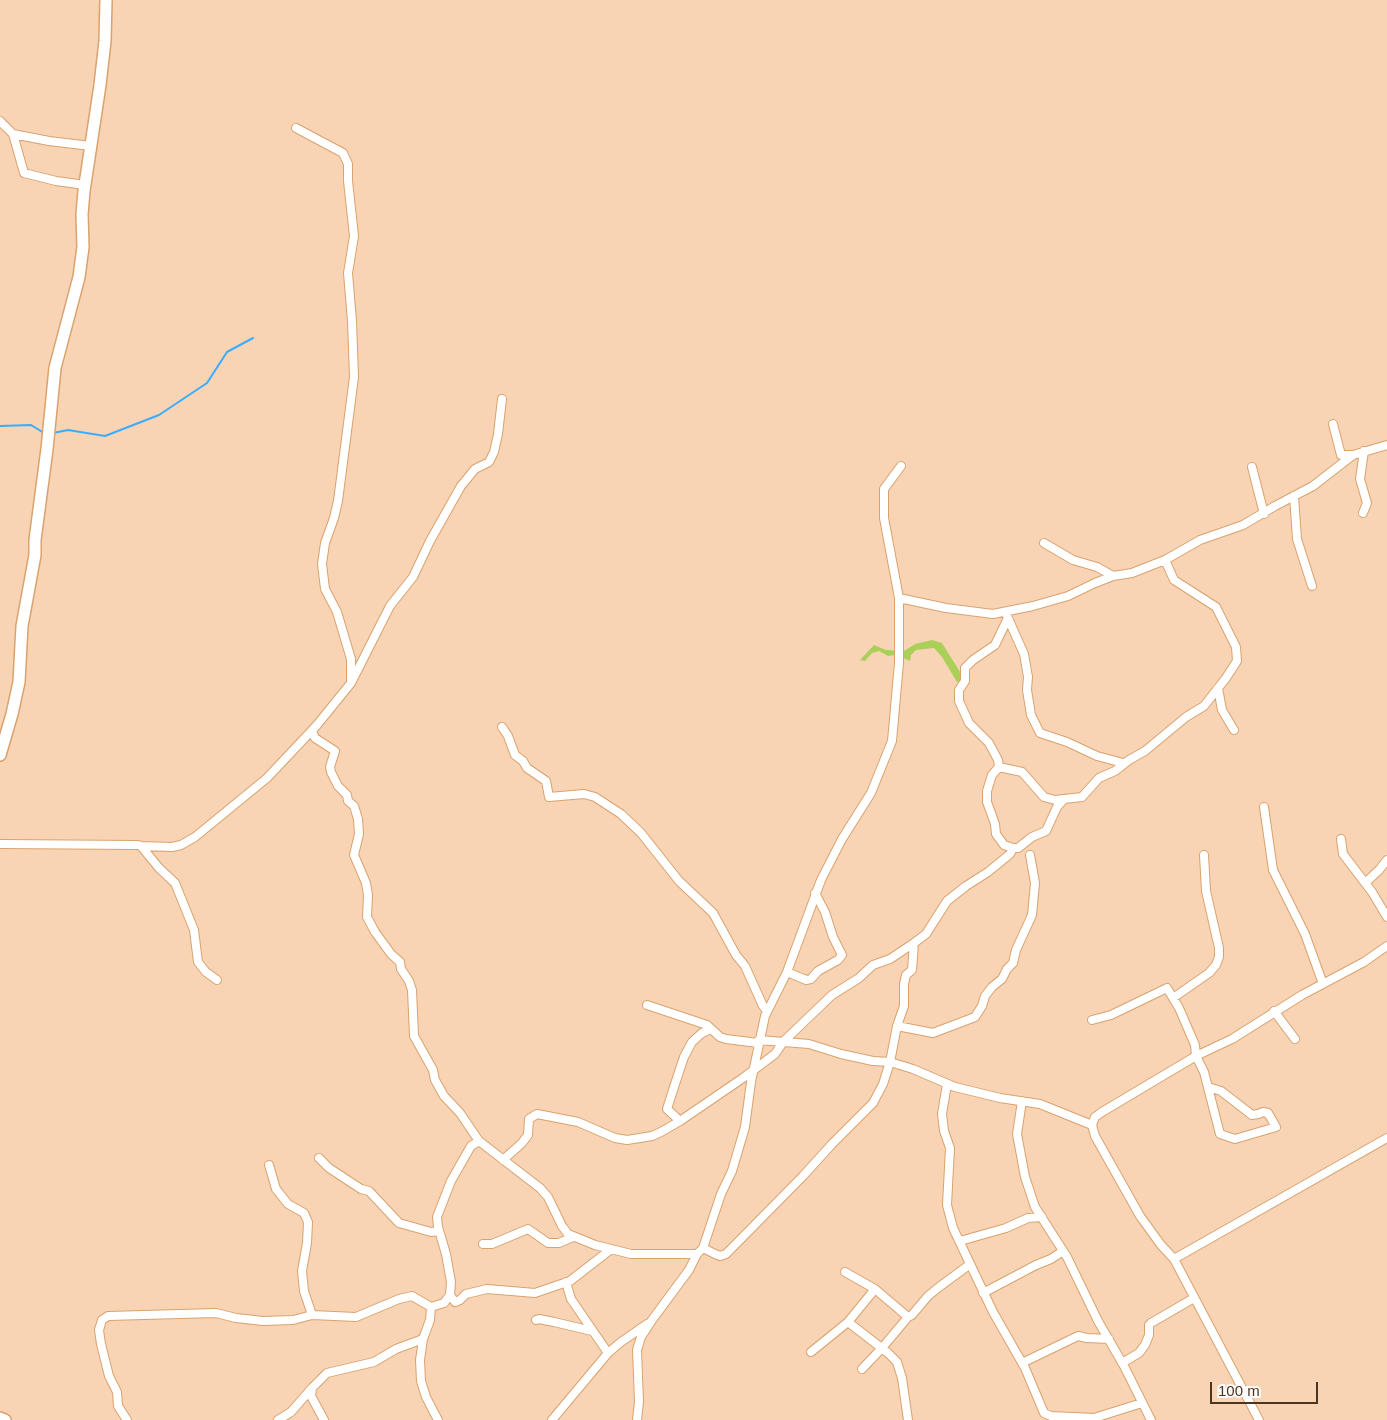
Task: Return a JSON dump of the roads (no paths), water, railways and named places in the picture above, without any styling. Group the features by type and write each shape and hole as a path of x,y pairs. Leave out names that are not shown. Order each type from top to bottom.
{"street":[{"path":"0,755 19,682 22,626 35,555 35,540 55,368 79,277 83,247 82,214 105,41 106,0"},
{"path":"0,121 13,134 24,172 85,185"},
{"path":"296,128 343,153 348,164 354,236 348,273 354,377 338,502 325,542 322,566 325,590 337,612 351,659 351,683"},
{"path":"13,134 48,141 91,146"},
{"path":"0,844 138,844 141,846 172,847 181,845 195,837 266,778 312,731 351,683 390,606 413,577 430,541 461,486 475,469 491,459 498,434 502,399"},
{"path":"1333,424 1341,455 1354,455"},
{"path":"899,598 946,608 1007,615 1068,596 1095,583 1114,576 1132,573 1165,560 1200,540 1243,525 1313,486 1354,455 1387,445"},
{"path":"1362,513 1367,503 1360,479 1364,451"},
{"path":"637,1420 639,1402 637,1350 652,1320 689,1270 700,1251 721,1194 732,1171 745,1127 753,1071 767,1010 787,972 816,892 836,850 870,793 892,741 899,663 899,598 884,518 884,490 901,466"},
{"path":"1252,466 1264,514"},
{"path":"1294,496 1297,539 1312,586"},
{"path":"1044,543 1073,560 1097,567 1114,576"},
{"path":"999,766 1022,772 1044,797 1055,800 1082,798 1099,778 1115,771 1145,751 1186,717 1204,706 1238,661 1236,647 1216,607 1174,580 1165,560"},
{"path":"1007,615 1024,654 1031,715 1040,733 1067,742 1097,756 1123,764"},
{"path":"1007,615 995,645 965,668 966,680 959,690 959,701 969,723 989,743 998,760 999,766 992,775 987,792 987,802 995,824 996,834 1004,845 1018,848 1032,837 1046,831 1064,799"},
{"path":"1218,688 1222,710 1234,730"},
{"path":"502,727 508,736 515,755 523,761 527,768 546,782 549,797 584,794 595,797 621,814 641,833 679,881 713,913 736,955 746,966 762,1006 767,1010"},
{"path":"312,731 315,738 335,750 330,768 338,786 347,795 348,801 354,806 359,834 354,855 366,883 368,895 367,917 391,954 400,962 401,970 409,981 412,990 414,1036 433,1070 435,1080 444,1096 460,1113 479,1141 540,1188 548,1197 562,1226 573,1237 610,1250 631,1254 700,1251 720,1256 726,1254 873,1103 883,1084 890,1062 904,1006 904,984 906,976 912,970 914,943"},
{"path":"1264,807 1273,870 1305,934 1323,984"},
{"path":"1341,839 1343,854 1387,917"},
{"path":"141,846 159,868 175,883 194,930 198,962 206,972 217,980"},
{"path":"503,1160 528,1135 529,1119 537,1114 578,1122 615,1138 627,1140 652,1136 680,1121 775,1054 784,1041 832,995 859,978 873,965 890,959 926,934 928,928 947,901 1010,854 1013,848"},
{"path":"898,1026 933,1033 975,1017 982,1006 985,996 1002,979 1007,969 1013,963 1016,950 1032,915 1035,883 1030,855"},
{"path":"1173,998 1209,973 1216,965 1219,957 1219,948 1206,891 1204,855"},
{"path":"1365,883 1380,870 1387,860"},
{"path":"787,972 806,980 838,960 842,955 816,892"},
{"path":"1249,1420 1258,1418 1174,1259 1161,1245 1140,1216 1108,1161 1093,1131 1092,1125 1095,1117 1102,1112 1196,1056 1232,1039 1274,1011 1364,962 1387,946"},
{"path":"1092,1020 1111,1015 1167,988 1195,1045 1196,1056 1204,1072 1220,1134 1235,1139 1276,1128 1268,1113 1263,1112 1252,1115 1221,1090 1208,1087"},
{"path":"647,1005 701,1023 720,1037 726,1039 809,1044 873,1061 890,1062 913,1069 947,1084 972,1091 1040,1104 1092,1125"},
{"path":"1274,1011 1295,1039"},
{"path":"680,1121 667,1109 684,1057 692,1042 702,1033 711,1029"},
{"path":"947,1084 942,1114 944,1131 950,1148 947,1205 953,1228 969,1259 969,1265 983,1293 1022,1363 1044,1413 1047,1415 1094,1418 1142,1403"},
{"path":"1022,1102 1017,1134 1025,1178 1036,1207 1063,1251 1152,1420"},
{"path":"1174,1259 1387,1138"},
{"path":"126,1420 118,1406 117,1392 109,1376 101,1344 99,1330 102,1320 108,1316 216,1313 236,1318 263,1321 293,1320 312,1315 356,1317 399,1299 412,1296 431,1307 444,1303 450,1295 451,1282 437,1217 451,1181 471,1146 479,1141"},
{"path":"319,1158 329,1168 369,1192 399,1223 431,1232 439,1231"},
{"path":"269,1165 276,1189 288,1204 304,1213 308,1222 302,1271 304,1291 312,1315"},
{"path":"960,1241 1006,1228 1028,1218 1042,1218"},
{"path":"483,1244 492,1244 528,1229 548,1243 560,1243 573,1237"},
{"path":"450,1295 455,1302 466,1294 487,1289 535,1293 570,1281 610,1250"},
{"path":"983,1293 1051,1259 1063,1251"},
{"path":"862,1369 928,1296 969,1265"},
{"path":"845,1272 875,1289 908,1317"},
{"path":"566,1282 571,1299 608,1353"},
{"path":"811,1352 848,1322 875,1289"},
{"path":"1122,1363 1140,1353 1149,1335 1149,1325 1151,1323 1194,1298"},
{"path":"431,1307 430,1320 423,1339 420,1360 421,1381 426,1397 438,1420"},
{"path":"536,1320 539,1319 592,1331"},
{"path":"552,1420 575,1390 608,1353 652,1320"},
{"path":"848,1322 897,1362 902,1378 908,1420"},
{"path":"1022,1363 1078,1336 1109,1339"},
{"path":"278,1420 295,1408 327,1374 374,1362 396,1349 423,1339"},
{"path":"621,1342 633,1344 637,1350"},
{"path":"312,1388 311,1396 324,1420"},
{"path":"0,1418 5,1420"}],"waterway":[{"path":"53,433 68,430 105,436 159,415 207,383 227,352 253,338"},
{"path":"0,426 31,425 44,433"}]}
